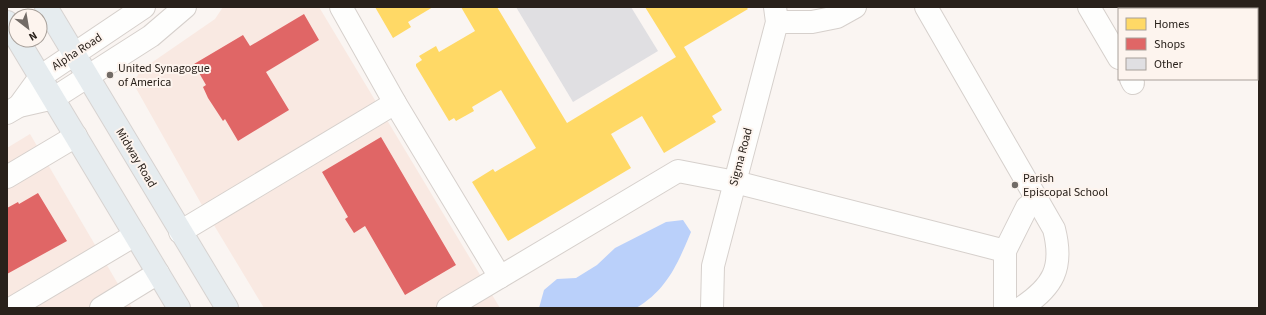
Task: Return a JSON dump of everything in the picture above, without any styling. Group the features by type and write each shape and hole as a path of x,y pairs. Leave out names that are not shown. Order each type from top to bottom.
{"main road":[{"name":"Midway Road","path":"46,7 227,308"},
{"path":"23,48 178,308"}],"street":[{"name":"Alpha Road","path":"13,110 40,77 144,7"},
{"name":"Alpha Road","path":"13,110 54,98 150,36 185,7"},
{"path":"341,7 396,103 500,277"},
{"path":"776,14 812,22 837,17 854,7"},
{"path":"926,7 1054,229 1059,247 1052,280 1038,297 1021,308"},
{"path":"1089,7 1118,56"},
{"name":"Sigma Road","path":"712,308 713,266 776,14"},
{"path":"180,232 396,103"},
{"path":"7,177 76,136"},
{"path":"448,308 678,171 735,182 1005,251"},
{"path":"1005,308 1005,251 1027,207 1038,200"},
{"path":"12,308 135,235"},
{"path":"101,308 158,273"}],"shaded area":[{"path":"223,7 319,7 500,308 264,308 203,207 133,83 141,70 215,19"},
{"path":"30,134 132,308 7,308 7,148"}],"water":[{"path":"683,220 691,232 676,265 664,284 656,293 636,308 539,308 544,290 557,279 576,278 597,265 615,248 666,222"}],"building: Homes":[{"path":"375,7 433,7 408,22 411,27 393,38"},
{"path":"461,7 497,7 567,123 676,57 645,7 746,7 748,9 684,47 722,110 712,116 716,122 664,153 642,116 611,134 631,168 508,241 472,182 493,169 495,172 536,148 501,90 472,107 474,111 456,121 454,118 449,121 416,66 416,64 422,60 419,56 436,46 439,52 475,31"}],"building: Shops":[{"path":"304,14 319,40 266,72 289,110 238,141 225,119 223,121 208,98 203,87 206,85 194,64 243,35 250,46"},
{"path":"381,137 456,265 405,295 365,226 354,233 345,219 348,217 322,172"},
{"path":"38,193 67,241 7,274 7,208 18,202 19,204"}],"building: Other":[{"path":"516,7 631,7 658,51 573,102"}],"place":[{"name":"United Synagogue of America","path":"110,75"},
{"name":"Parish Episcopal School","path":"1015,185"}]}
